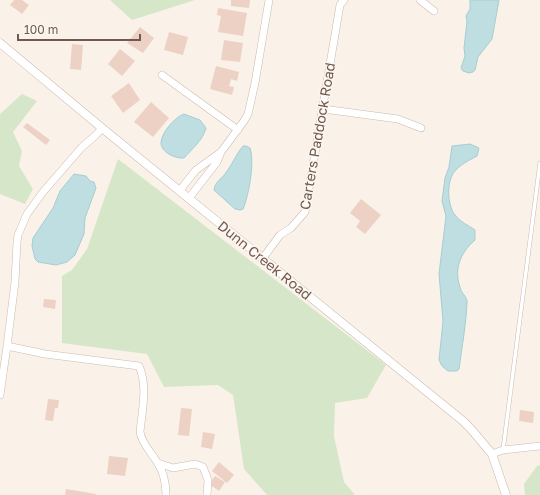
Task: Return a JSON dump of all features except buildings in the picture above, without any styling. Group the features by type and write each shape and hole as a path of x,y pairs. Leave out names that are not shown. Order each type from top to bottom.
{"street":[{"path":"190,198 217,162 221,152 244,121 252,102 269,0"},
{"name":"Carters Paddock Road","path":"262,258 280,235 291,228 305,212 340,5 344,0"},
{"path":"420,0 434,11"},
{"name":"Dunn Creek Road","path":"0,43 102,128 463,421 492,454 506,495"},
{"path":"162,75 238,130"},
{"path":"322,109 398,119 421,128"},
{"path":"0,395 15,282 18,235 27,214 43,192 82,146 102,128"},
{"path":"180,190 196,170 221,152"},
{"path":"7,346 45,354 139,366 144,376 140,432 141,440 158,463 166,485 166,495"},
{"path":"492,454 503,450 540,446"},
{"path":"158,463 173,468 195,464 203,467 208,480 207,495"}],"lane":[{"path":"503,450 540,163"}],"green space":[{"path":"110,0 195,0 132,20"},
{"path":"22,94 37,101 13,132 22,151 19,166 33,189 25,204 0,194 0,114"},
{"path":"118,159 386,365 367,398 335,403 334,436 344,482 355,495 267,495 244,469 233,395 218,385 164,387 147,354 62,343 62,276 72,270 87,249"},
{"path":"540,465 540,495 525,495 524,484 537,466"}],"water":[{"path":"470,0 499,0 492,39 478,57 475,70 469,73 463,71 461,68 465,56 466,16 470,9"},
{"path":"184,114 200,120 206,128 197,144 184,158 181,158 166,152 161,146 161,142 170,125"},
{"path":"470,144 479,148 477,156 456,170 450,179 449,186 449,199 452,211 459,220 475,230 475,240 465,250 459,262 459,283 467,301 466,320 459,369 457,371 448,371 442,366 439,360 443,321 439,274 446,216 442,201 452,146"},
{"path":"243,146 250,148 252,169 245,203 243,209 240,210 235,209 214,190 217,183 225,174"},
{"path":"74,174 86,176 90,181 94,182 96,188 85,218 84,234 75,255 67,262 56,265 38,262 35,259 32,246 33,238 53,208 60,191"}]}
